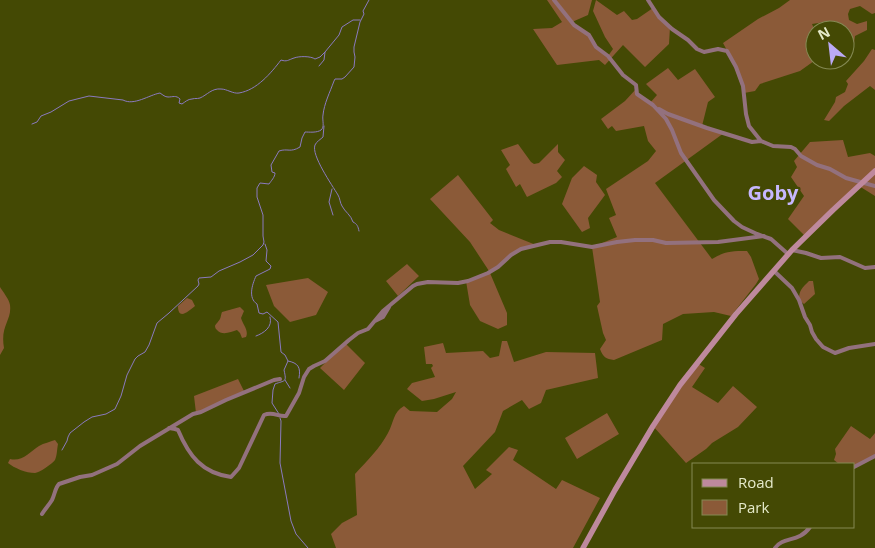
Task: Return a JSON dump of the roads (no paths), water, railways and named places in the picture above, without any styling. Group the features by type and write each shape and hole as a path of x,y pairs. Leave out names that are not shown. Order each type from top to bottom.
{"main road":[{"path":"583,548 619,483 680,385 736,314 790,252 875,171"}],"street":[{"path":"554,0 574,25 589,35 596,47 608,56 623,75 636,85 636,94 668,114 754,142 760,141 773,146 793,147 801,156 817,165 830,169 846,178 875,186"},
{"path":"648,0 659,17 697,49 704,52 720,49 727,51 744,86 748,122 760,141"},
{"path":"653,105 666,119 681,154 714,200 742,227 771,239 790,252 806,253 821,258 840,257 865,268 875,267"},
{"path":"168,428 176,428 178,430 185,447 198,463 218,475 231,477 239,468 264,415 286,416 299,393 305,374 309,369 331,357 358,333 368,329 383,311 413,286 436,281 458,283 468,281 498,268 511,255 521,249 550,242 592,247 629,241 654,240 666,243 718,242 764,236"},
{"path":"774,271 792,288 812,332 823,347 836,353 849,348 875,344"},
{"path":"42,514 51,502 56,486 59,484 92,475 117,464 140,446 193,414 280,379"},
{"path":"855,466 875,456"},
{"path":"775,548 778,543 799,537 809,528"}],"waterway":[{"path":"62,450 70,433 84,422 92,417 106,414 115,409 127,375 135,359 145,352 157,323 198,286 199,278 211,277 219,271 253,255 263,245 263,215 257,197 257,188 260,183 269,184 274,177 275,173 272,172 271,165 279,151 297,149 300,147 305,132 317,132 322,129 327,98 335,79 342,79 354,67 354,47 360,22 364,14 363,11 369,0"},
{"path":"319,66 324,60 325,52 339,35 342,27 353,20 360,20"},
{"path":"32,124 37,122 41,116 69,101 89,96 132,102 160,93 167,97 177,97 180,99 179,103 182,104 218,89 239,93 258,85 281,60 286,61 296,57 311,57 315,59 325,52"},
{"path":"324,126 323,137 315,145 316,156 339,196 342,206 357,225 359,231"},
{"path":"332,189 329,202 333,215"},
{"path":"265,244 267,250 266,261 271,266 270,269 256,276 252,287 252,298 257,304 259,313 267,312 278,322 281,352 288,361 284,370 285,379 275,384 273,390 272,403 279,414"},
{"path":"256,336 269,327 270,317"},
{"path":"288,361 298,366 300,371 299,378"},
{"path":"285,380 290,388"},
{"path":"280,418 280,463 291,521 296,534 308,548"}],"district":[{"name":"Goby","path":"773,192"}]}
